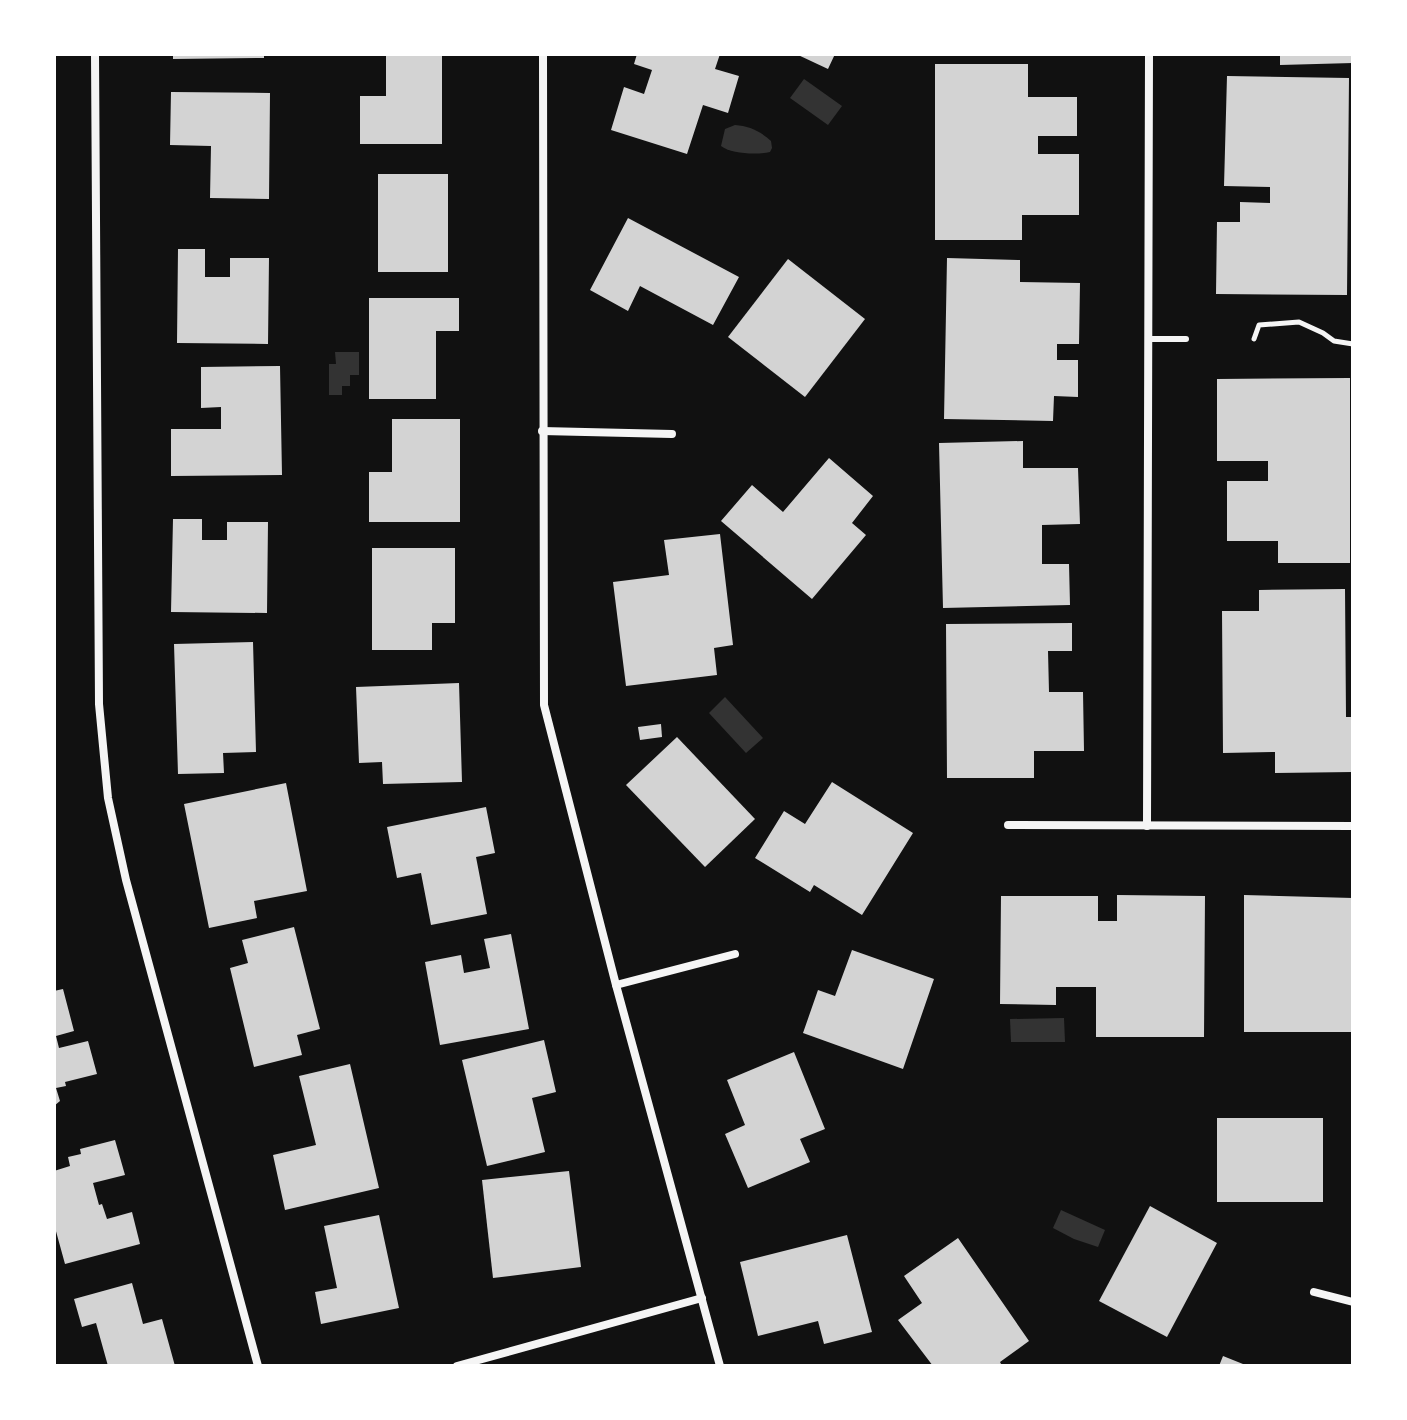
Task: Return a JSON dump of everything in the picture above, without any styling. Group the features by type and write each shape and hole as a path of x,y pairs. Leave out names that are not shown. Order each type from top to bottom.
{"street":[{"path":"95,54 99,704 108,798 130,895 258,1366"},
{"path":"543,54 544,705 616,985 720,1366"},
{"path":"1147,826 1149,54"},
{"path":"542,431 672,434"},
{"path":"1008,825 1353,826"},
{"path":"616,985 735,954"},
{"path":"1314,1292 1353,1302"},
{"path":"457,1366 702,1298"}],"lane":[{"path":"1148,339 1186,339"}],"path":[{"path":"1254,339 1259,325 1299,322 1334,341 1353,344"}],"shaded area":[{"path":"804,79 842,106 828,125 790,98"},
{"path":"735,125 750,128 767,137 771,141 770,152 744,153 721,146 725,129"},
{"path":"335,352 359,352 359,375 350,375 350,386 342,386 342,395 329,395 329,364 336,364"},
{"path":"725,697 763,738 746,753 709,713"},
{"path":"1064,1018 1065,1042 1011,1042 1010,1019"},
{"path":"1061,1210 1105,1230 1098,1247 1053,1228"}],"building":[{"path":"173,54 264,54 264,58 173,59"},
{"path":"386,54 442,54 442,144 360,144 360,96 386,96"},
{"path":"637,54 720,54 715,69 739,76 728,113 703,105 687,154 611,130 624,87 644,94 652,70 634,64"},
{"path":"796,54 835,54 828,69"},
{"path":"1280,54 1353,54 1353,63 1280,65"},
{"path":"935,64 1028,64 1028,97 1077,97 1077,136 1038,136 1038,154 1079,154 1079,215 1022,215 1022,240 935,240"},
{"path":"1227,76 1349,78 1347,295 1216,294 1217,222 1240,222 1240,202 1270,203 1270,187 1224,186"},
{"path":"171,92 270,93 269,199 210,198 211,146 170,145"},
{"path":"378,174 448,174 448,272 378,272"},
{"path":"628,218 739,277 713,325 640,286 628,311 590,290"},
{"path":"178,249 205,249 205,277 230,277 230,258 269,258 268,344 177,343"},
{"path":"947,258 1020,260 1020,282 1080,283 1079,344 1057,344 1057,360 1078,360 1078,397 1054,396 1053,421 944,419"},
{"path":"788,259 865,319 805,397 728,337"},
{"path":"369,298 459,298 459,331 436,331 436,399 369,399"},
{"path":"280,366 282,475 171,476 171,429 221,429 221,407 201,408 201,367"},
{"path":"1350,378 1350,563 1278,563 1278,541 1227,541 1227,481 1268,481 1268,461 1217,461 1217,379"},
{"path":"392,419 460,419 460,522 369,522 369,472 392,472"},
{"path":"1023,441 1023,468 1078,468 1080,524 1042,525 1042,564 1069,564 1070,605 943,608 939,443"},
{"path":"829,458 873,496 852,523 866,535 812,599 721,521 752,485 783,512"},
{"path":"173,519 202,519 202,540 227,540 227,522 268,522 267,613 171,612"},
{"path":"720,534 733,645 714,648 717,675 626,686 613,582 669,575 664,540"},
{"path":"372,548 455,548 455,623 432,623 432,650 372,650"},
{"path":"1345,589 1346,717 1353,717 1353,772 1275,773 1275,752 1223,753 1222,611 1259,611 1259,590"},
{"path":"1072,623 1072,651 1048,651 1049,692 1083,692 1084,751 1034,751 1034,778 947,778 946,624"},
{"path":"253,642 256,752 223,753 224,773 178,774 174,644"},
{"path":"459,683 462,782 383,784 382,762 359,763 356,687"},
{"path":"661,724 662,737 640,740 638,727"},
{"path":"677,737 755,819 705,867 626,785"},
{"path":"832,782 913,833 862,915 814,885 810,892 755,858 784,811 805,824"},
{"path":"286,783 307,891 254,901 257,918 209,928 184,804"},
{"path":"486,807 495,853 476,857 487,914 431,925 421,873 397,878 387,827"},
{"path":"1117,895 1205,896 1204,1037 1096,1037 1096,987 1056,987 1056,1005 1000,1004 1001,896 1098,896 1098,921 1117,921"},
{"path":"1244,895 1353,898 1353,1032 1244,1032"},
{"path":"294,927 320,1029 297,1035 302,1055 254,1067 230,968 248,963 242,940"},
{"path":"511,934 529,1029 440,1045 425,962 461,955 464,973 490,968 484,939"},
{"path":"852,950 934,979 903,1069 803,1033 818,990 835,996"},
{"path":"63,989 74,1031 56,1036 59,1048 88,1041 97,1074 65,1082 66,1086 56,1088 60,1101 54,1106 54,991"},
{"path":"544,1040 556,1092 532,1098 545,1152 487,1166 462,1060"},
{"path":"794,1052 825,1129 800,1139 810,1162 748,1188 725,1134 745,1125 727,1080"},
{"path":"350,1064 379,1188 285,1210 273,1155 316,1145 299,1076"},
{"path":"1217,1118 1323,1118 1323,1202 1217,1202"},
{"path":"115,1140 125,1175 93,1183 107,1219 132,1212 140,1244 65,1264 54,1224 54,1171 70,1166 68,1157 81,1154 80,1149"},
{"path":"569,1171 581,1267 493,1278 482,1180"},
{"path":"1150,1206 1217,1243 1167,1337 1099,1301"},
{"path":"379,1215 399,1308 321,1324 315,1292 337,1288 324,1226"},
{"path":"847,1235 872,1332 824,1344 818,1321 758,1336 740,1262"},
{"path":"958,1238 1029,1341 1000,1362 1002,1366 933,1366 898,1320 922,1303 904,1276"},
{"path":"132,1283 143,1324 162,1319 175,1366 108,1366 96,1323 82,1327 74,1299"},
{"path":"1223,1356 1248,1366 1219,1366"}]}
